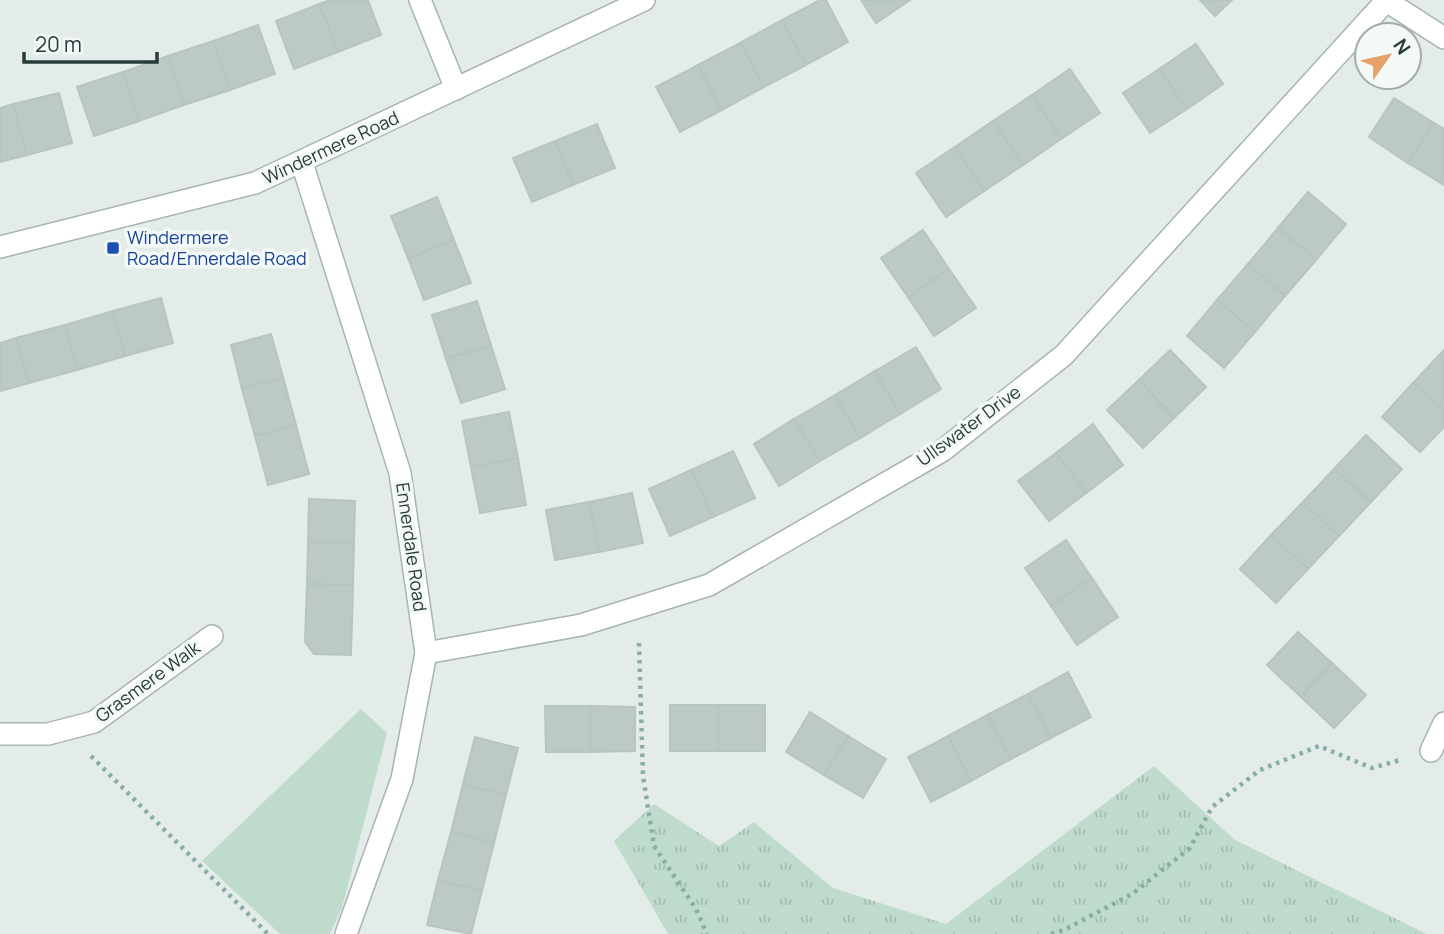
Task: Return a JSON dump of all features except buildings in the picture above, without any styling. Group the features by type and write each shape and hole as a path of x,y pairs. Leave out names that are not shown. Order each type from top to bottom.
{"street":[{"path":"421,0 456,89"},
{"name":"Windermere Road","path":"0,247 255,183 644,0"},
{"path":"1385,0 1444,38"},
{"name":"Ullswater Drive","path":"426,653 581,625 709,585 942,451 1064,355 1385,0"},
{"name":"Ennerdale Road","path":"302,163 400,473 426,653 402,779 346,934"},
{"name":"Grasmere Walk","path":"0,734 48,734 94,722 212,636"},
{"path":"1431,751 1444,723"}],"path":[{"path":"638,608 643,776 654,846 696,909 707,934"},
{"path":"64,730 268,934"},
{"path":"1051,934 1064,930 1132,894 1190,848 1212,807 1260,770 1319,746 1372,768 1431,751"}],"green space":[{"path":"361,709 387,733 342,908 330,934 280,934 202,861"},
{"path":"1154,766 1235,840 1427,934 668,934 614,841 654,804 719,846 754,822 833,888 946,924"}],"place":[{"name":"Windermere Road/Ennerdale Road","path":"113,248"}]}
